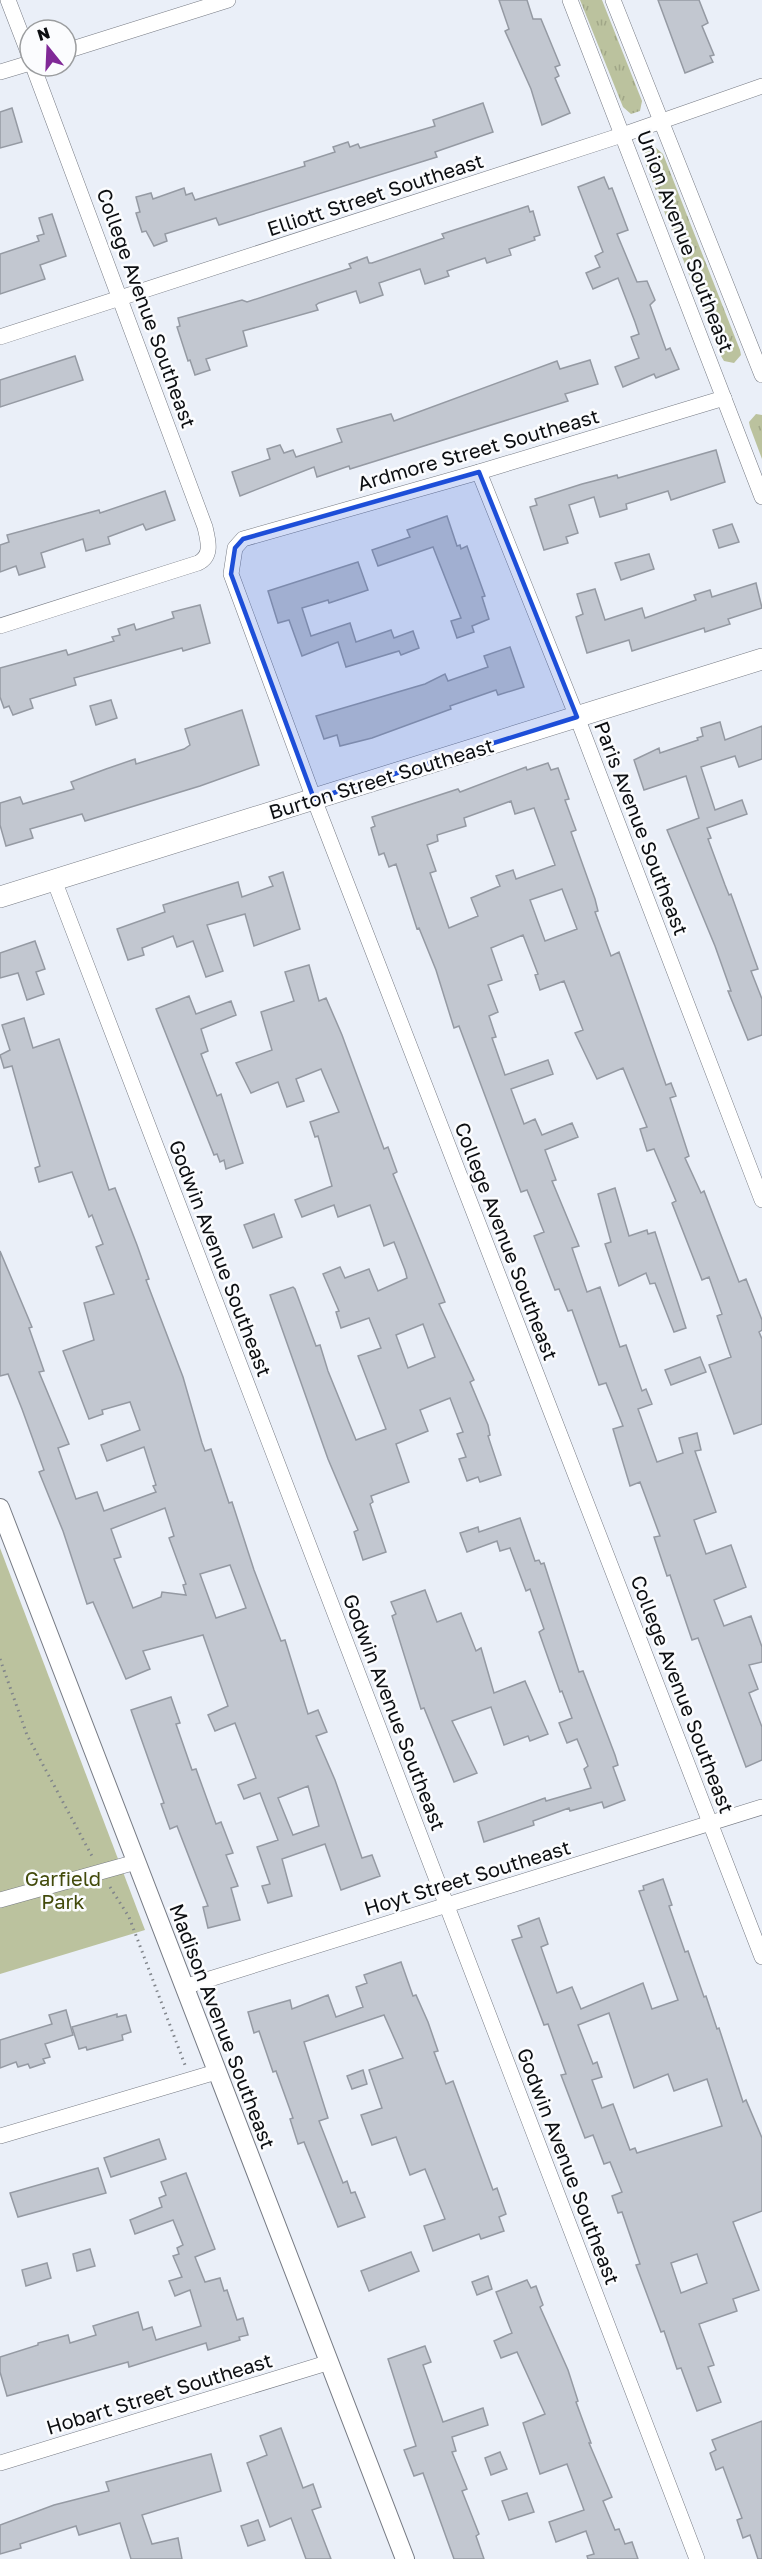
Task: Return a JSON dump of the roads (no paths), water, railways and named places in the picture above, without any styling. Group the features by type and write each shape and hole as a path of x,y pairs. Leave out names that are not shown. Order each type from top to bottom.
{"main road":[{"name":"Burton Street Southeast","path":"0,897 762,659"}],"street":[{"path":"8,0 18,26"},
{"path":"78,47 228,0"},
{"name":"Union Avenue Southeast","path":"570,0 762,497"},
{"path":"613,0 762,375"},
{"path":"0,72 18,67"},
{"name":"College Avenue Southeast","path":"0,626 198,563 207,554 207,534 122,298 38,78"},
{"name":"Elliott Street Southeast","path":"0,337 622,135 762,86"},
{"name":"Ardmore Street Southeast","path":"243,539 479,472 724,398"},
{"name":"Paris Avenue Southeast","path":"479,472 577,717 762,1200"},
{"name":"College Avenue Southeast","path":"243,539 235,548 231,574 314,799 762,1957"},
{"name":"Godwin Avenue Southeast","path":"54,880 698,2559"},
{"name":"Madison Avenue Southeast","path":"0,1508 405,2559"},
{"name":"Hoyt Street Southeast","path":"184,1987 762,1807"},
{"path":"0,1900 136,1862"},
{"path":"0,2136 216,2072"},
{"name":"Hobart Street Southeast","path":"0,2463 330,2362"}],"park label":[{"name":"Garfield Park","path":"63,1890"}]}
